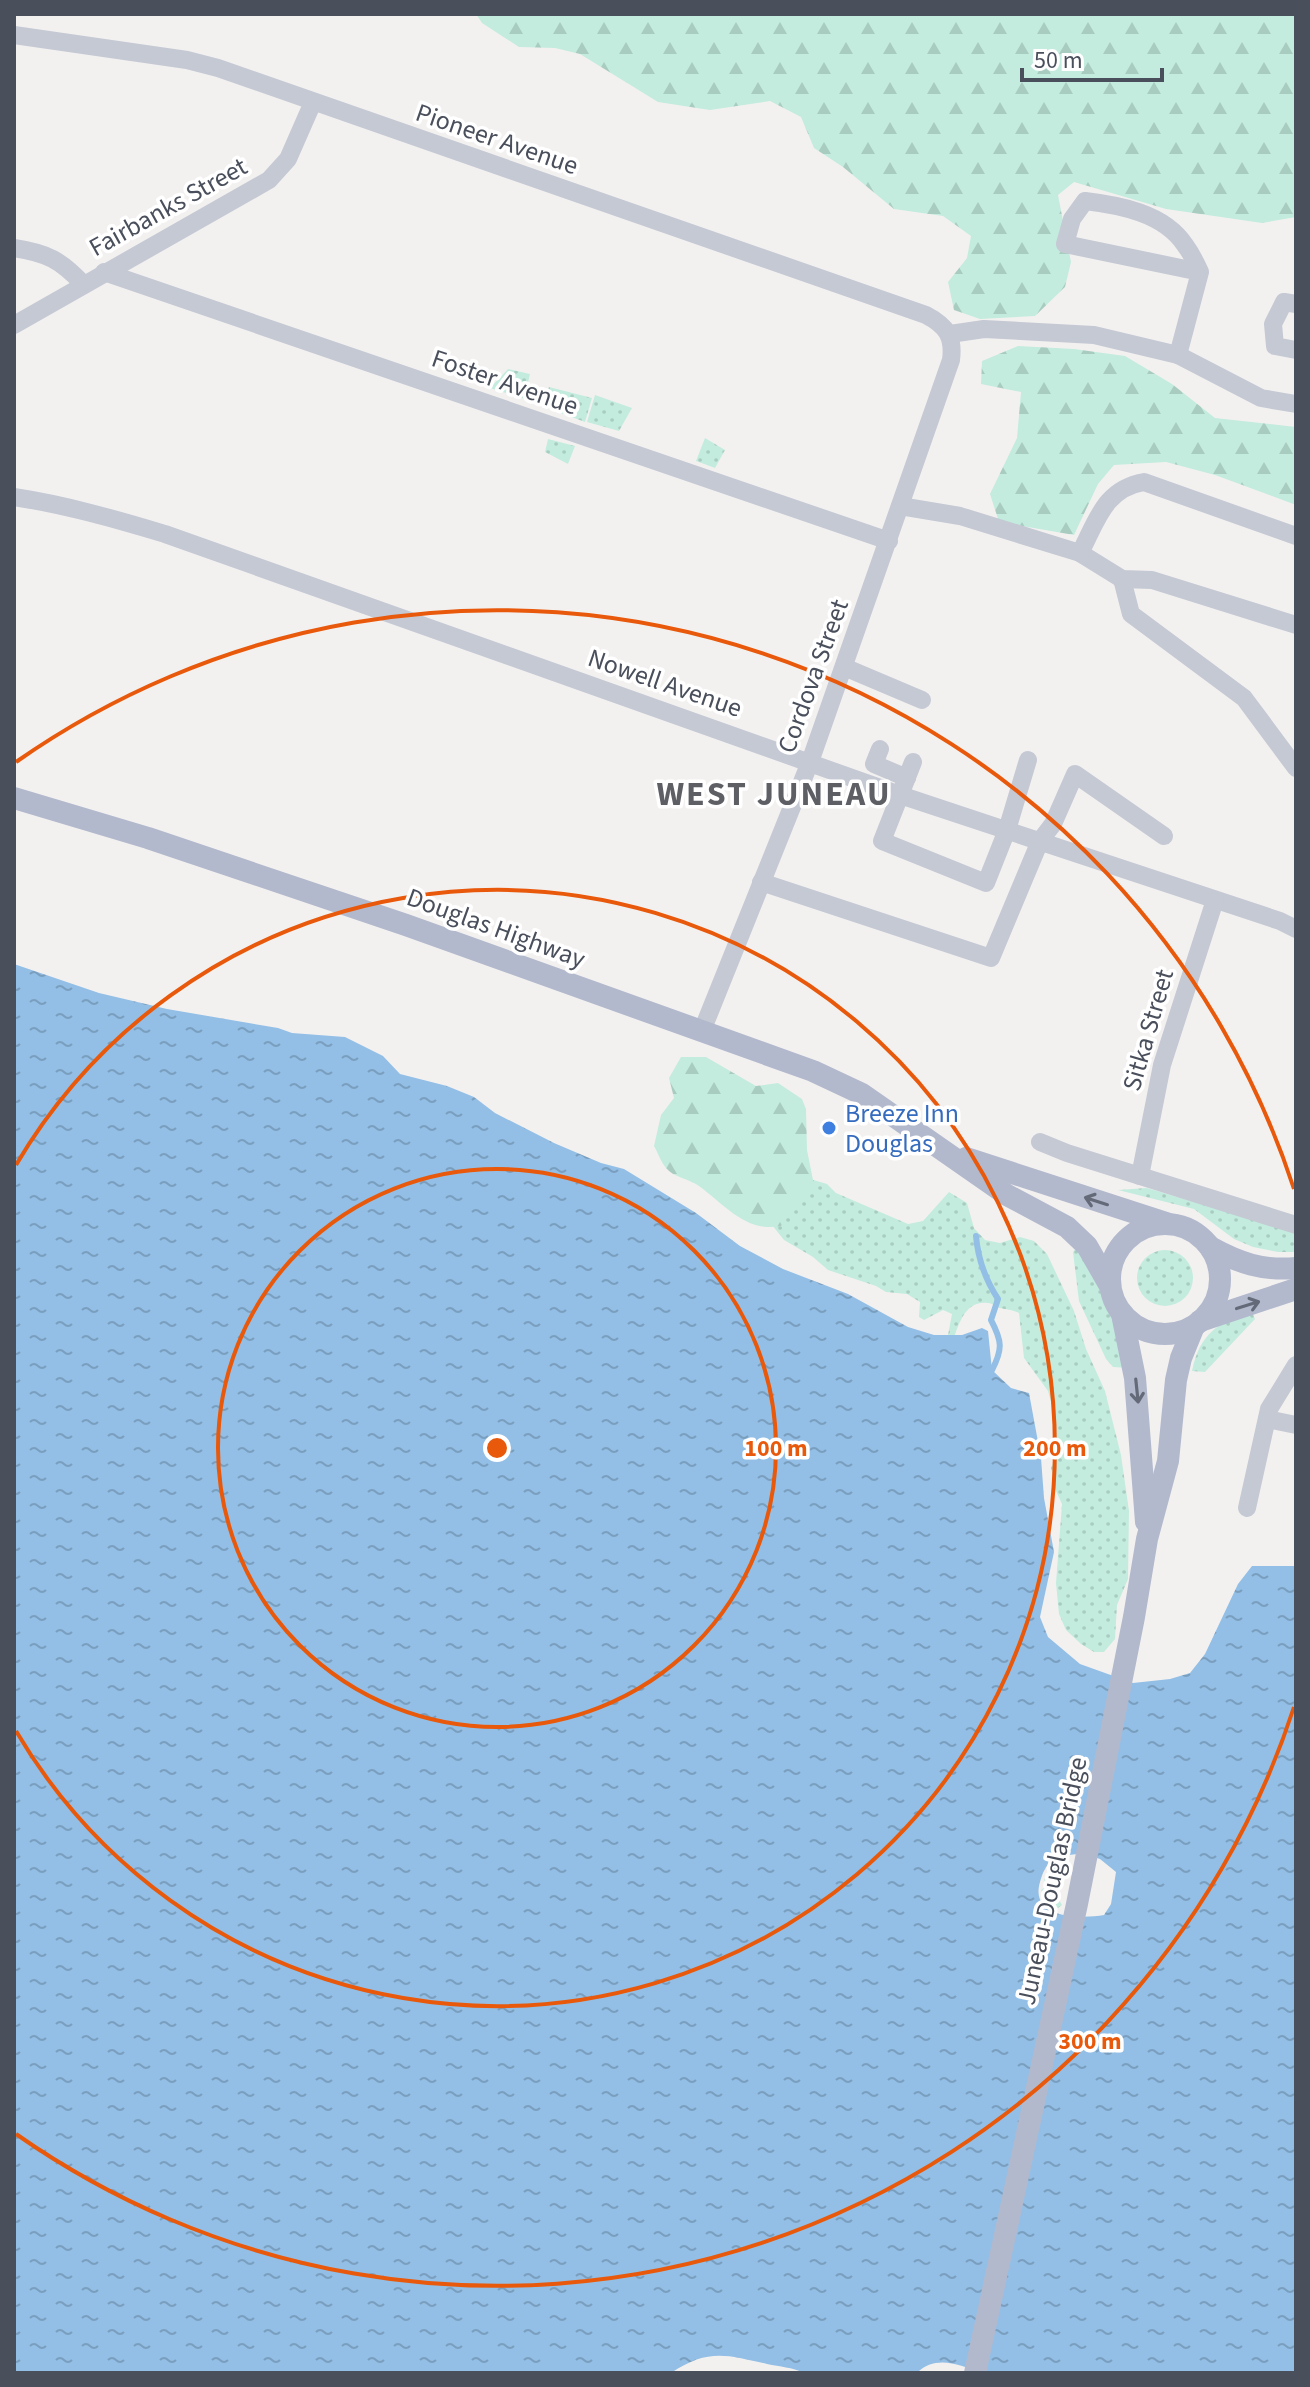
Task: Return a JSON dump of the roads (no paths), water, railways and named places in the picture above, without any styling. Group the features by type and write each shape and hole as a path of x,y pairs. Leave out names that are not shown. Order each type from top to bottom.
{"main road":[{"name":"Douglas Highway","path":"14,798 242,869 813,1071 862,1094 1007,1195 1067,1227 1087,1246 1110,1286"},
{"path":"942,1151 1186,1228 1210,1247 1243,1264 1274,1270 1296,1268"},
{"path":"1171,1224 1139,1230 1125,1240 1113,1261 1110,1286 1114,1301 1134,1325 1164,1334 1179,1332 1296,1289"},
{"path":"1147,1539 1168,1461 1181,1358 1197,1323 1211,1309 1219,1285 1217,1261 1210,1247"},
{"path":"1122,1314 1135,1378 1147,1539"},
{"name":"Juneau-Douglas Bridge","path":"975,2373 1077,1904 1147,1539"}],"street":[{"name":"Pioneer Avenue","path":"14,35 187,60 218,68 926,315 941,322 950,334"},
{"name":"Fairbanks Street","path":"14,325 269,180 288,159 313,102"},
{"path":"1178,355 1200,272 1184,242 1160,222 1120,205 1085,201 1072,219 1065,244 1200,272"},
{"path":"14,248 44,253 68,268 84,285"},
{"name":"Foster Avenue","path":"104,272 889,541"},
{"path":"1296,304 1284,302 1273,324 1275,346 1296,350"},
{"path":"950,334 984,329 1094,335 1178,355 1261,398 1296,404"},
{"name":"Cordova Street","path":"702,1031 810,762 889,541 951,360 953,347 950,334"},
{"path":"1080,553 1107,500 1131,484 1144,482 1296,536"},
{"name":"Nowell Avenue","path":"14,497 79,509 165,534 810,762 907,778 1007,830 1296,929"},
{"path":"900,506 960,516 1080,553 1122,579 1152,580 1296,625"},
{"path":"1122,579 1131,614 1244,698 1296,768"},
{"path":"844,667 922,700"},
{"path":"880,749 874,764 907,778 882,841 986,883 1007,830 1028,760"},
{"path":"761,882 991,958 1040,841 1053,824 1075,774 1164,836"},
{"name":"Sitka Street","path":"1140,1176 1162,1065 1215,900"},
{"path":"1040,1142 1296,1225"},
{"path":"1247,1508 1269,1409 1296,1365"},
{"path":"1267,1419 1296,1425"}],"water":[{"path":"14,964 99,993 167,1009 292,1033 345,1037 383,1056 400,1074 447,1086 474,1097 495,1113 554,1143 624,1169 696,1213 740,1246 783,1269 848,1294 908,1327 934,1335 962,1335 982,1328 988,1331 992,1370 1011,1388 1029,1393 1041,1458 1044,1498 1054,1552 1040,1617 1048,1637 1080,1664 1133,1683 1170,1679 1190,1673 1205,1654 1238,1584 1252,1566 1296,1566 1296,2373 980,2373 956,2364 939,2363 924,2367 917,2373 804,2373 718,2356 696,2360 671,2373 14,2373","holes":["1083,1853 1100,1859 1116,1872 1111,1904 1104,1915 1083,1917 1059,1914 1042,1903 1040,1882 1052,1860"]}],"waterway":[{"path":"976,1236 983,1269 998,1299 991,1320 999,1340 999,1350 992,1370"}],"place":[{"name":"Breeze Inn Douglas","path":"829,1128"}],"district":[{"name":"WEST JUNEAU","path":"774,794"}]}
